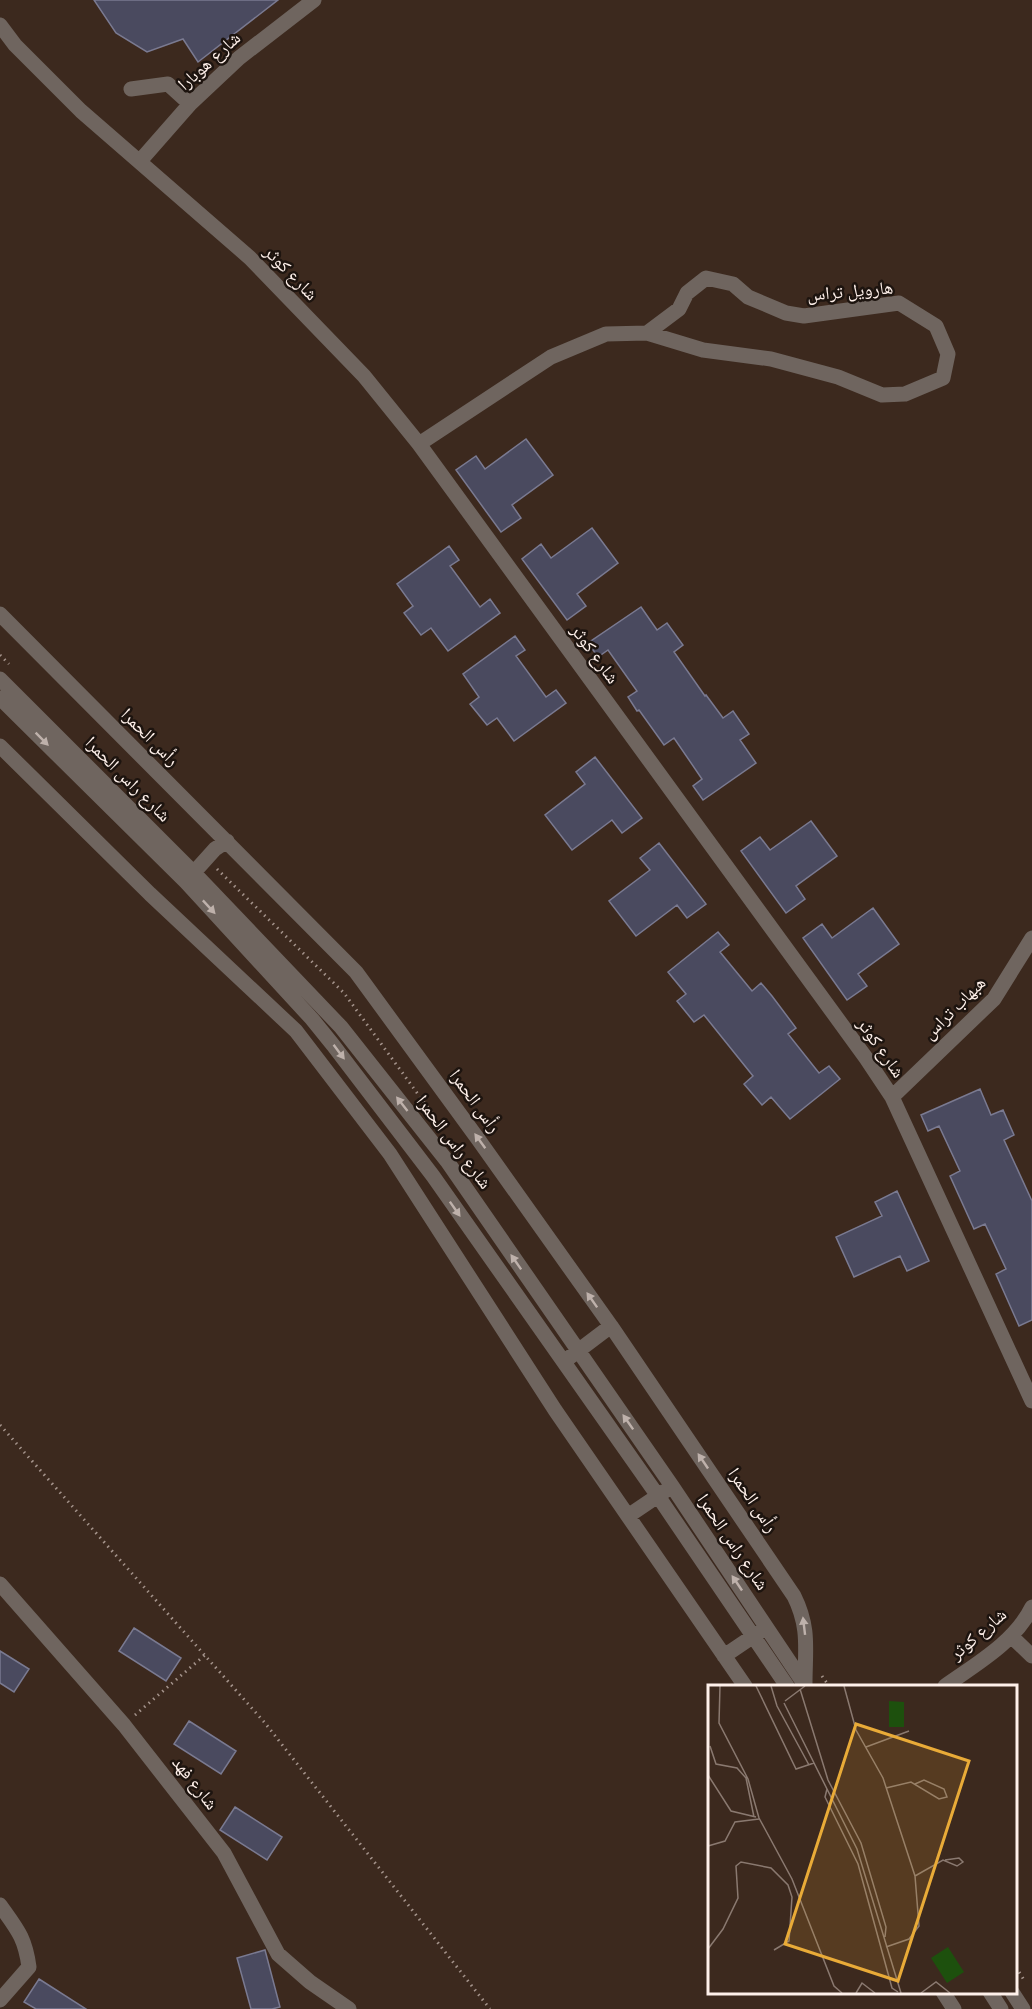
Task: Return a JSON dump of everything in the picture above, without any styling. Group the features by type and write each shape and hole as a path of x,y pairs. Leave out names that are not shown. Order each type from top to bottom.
{"street":[{"name":"شارع هوبارا","path":"140,161 190,104 239,58 314,0"},
{"name":"شارع كوثر","path":"0,25 15,45 81,111 250,258 364,376 419,444 866,1058 892,1097 1032,1401"},
{"path":"131,89 168,84 190,104"},
{"name":"هارويل تراس","path":"419,444 551,357 606,334 647,333 704,350 771,359 837,377 882,395 904,394 943,378 948,354 936,326 898,303 804,316 786,313 748,297 733,284 706,278 687,293 679,309 647,333"},
{"name":"رأس الحمرا","path":"0,614 356,972 611,1326 794,1596 803,1614 806,1630 806,1685"},
{"name":"شارع راس الحمرا","path":"0,679 189,877 312,1019 433,1176 658,1496 786,1685"},
{"name":"شارع راس الحمرا","path":"0,698 189,877 341,1027 447,1161 672,1486 806,1685"},
{"path":"0,746 150,894 296,1031 390,1154 555,1410 744,1685"},
{"path":"189,877 215,849 227,842"},
{"name":"هبهاب تراس","path":"892,1097 994,999 1032,938"},
{"path":"296,1031 324,1009"},
{"path":"563,1363 611,1326"},
{"path":"628,1516 672,1486"},
{"name":"شارع فهد","path":"0,1584 124,1725 224,1853 278,1954 310,1982 349,2009"},
{"name":"شارع كوثر","path":"946,1685 1011,1636 1027,1617 1032,1607"},
{"path":"724,1656 766,1628"},
{"path":"1011,1636 1032,1656"},
{"path":"0,1905 27,1946 29,1967 0,2000"},
{"path":"944,1994 954,2009"},
{"path":"991,1994 1001,2009"},
{"path":"1013,1994 1023,2009"}],"path":[{"path":"0,1425 264,1723 490,2009"},
{"path":"124,1725 205,1655"}],"building":[{"path":"94,0 278,0 198,62 183,39 147,52 116,33"},
{"path":"526,439 553,475 512,505 521,518 501,532 456,470 476,456 485,469"},
{"path":"592,528 618,563 577,594 586,606 567,620 522,559 541,544 551,558"},
{"path":"449,546 459,560 450,566 480,607 490,599 500,613 448,651 431,628 421,635 404,613 413,606 397,584"},
{"path":"641,607 657,630 667,623 683,645 674,652 723,718 733,711 749,734 740,740 756,763 703,800 693,786 702,779 674,738 664,745 628,697 637,691 608,650 598,657 588,643"},
{"path":"515,636 525,650 516,656 546,697 556,690 566,703 514,741 497,718 487,725 470,704 479,697 463,674"},
{"path":"595,757 642,818 622,833 612,820 572,850 545,815 585,784 576,772"},
{"path":"811,821 837,856 796,886 805,899 786,913 741,851 760,837 770,850"},
{"path":"659,843 706,904 687,918 677,905 636,936 609,901 650,870 640,858"},
{"path":"873,908 899,944 858,974 867,986 847,1000 803,938 822,924 832,938"},
{"path":"718,932 729,945 720,952 752,991 761,983 772,996 796,1028 788,1034 819,1073 829,1066 840,1079 790,1119 771,1097 762,1105 744,1084 753,1076 704,1015 694,1022 677,1001 686,994 668,972"},
{"path":"980,1089 991,1115 1003,1110 1014,1135 1004,1140 1032,1201 1032,1320 1019,1326 996,1274 1006,1269 985,1224 974,1229 950,1176 960,1171 939,1126 928,1131 921,1115"},
{"path":"897,1191 929,1261 907,1271 900,1256 854,1277 836,1237 882,1216 875,1202"},
{"path":"134,1628 181,1658 166,1681 119,1651"},
{"path":"0,1651 29,1669 14,1692 0,1683"},
{"path":"189,1721 236,1751 221,1774 174,1744"},
{"path":"235,1807 282,1837 267,1860 220,1830"},
{"path":"265,1950 280,2007 251,2009 237,1958"},
{"path":"39,1979 86,2009 36,2009 24,2002"}]}
